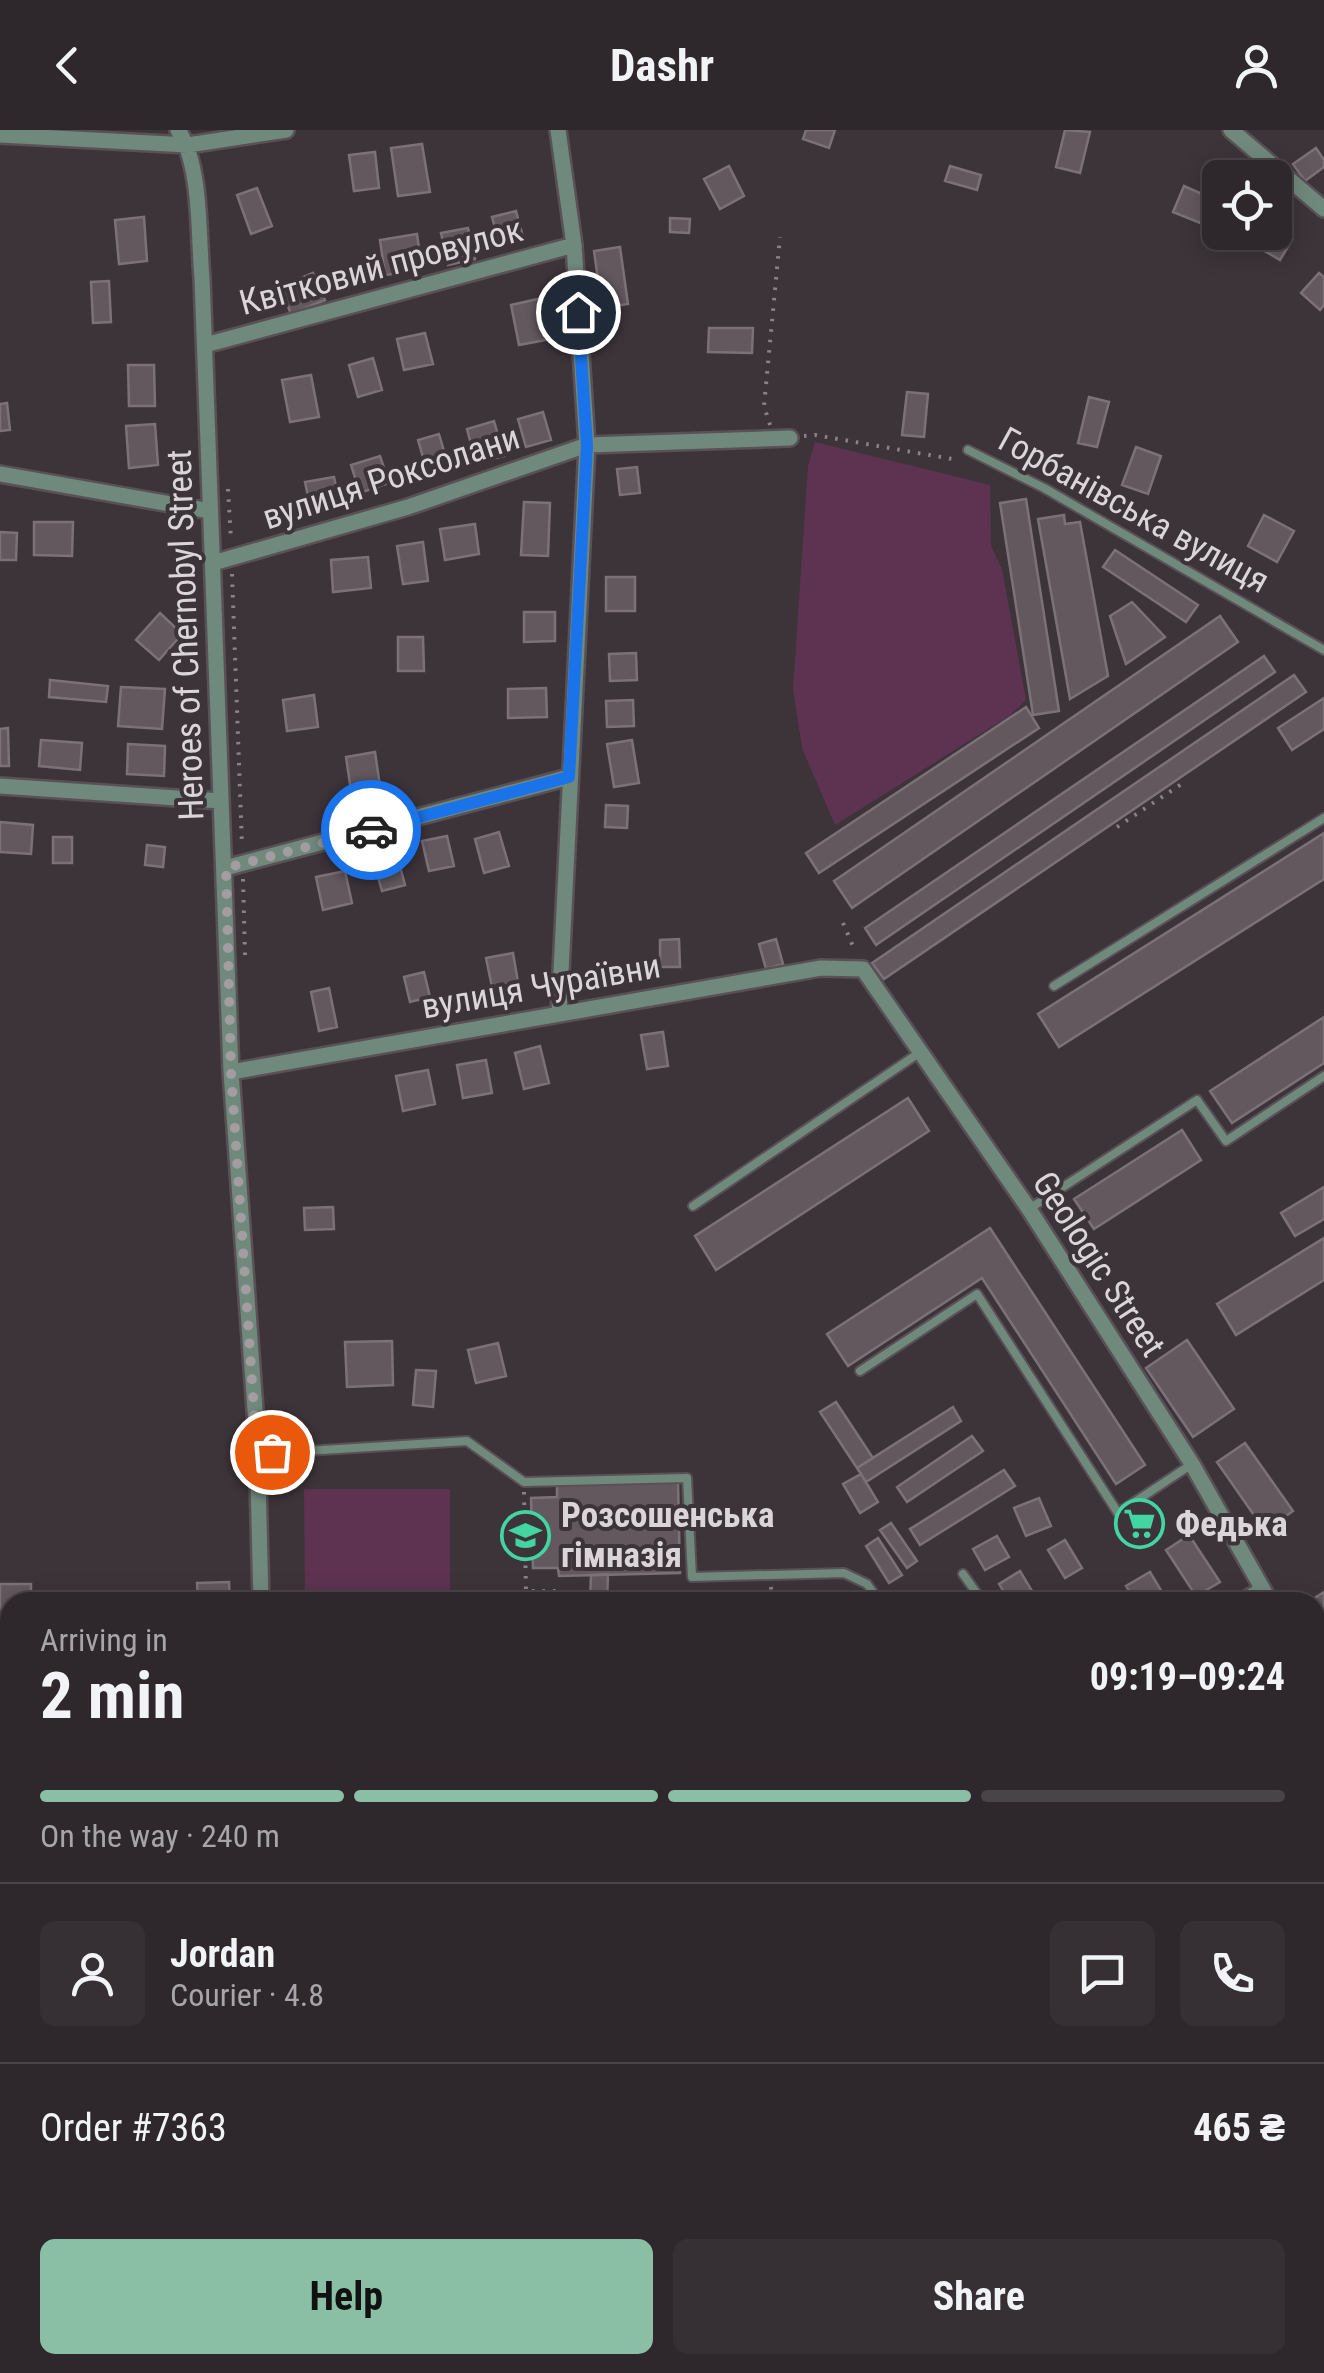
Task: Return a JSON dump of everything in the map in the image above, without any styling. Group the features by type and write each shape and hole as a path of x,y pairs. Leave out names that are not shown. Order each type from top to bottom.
{"street":[{"path":"178,130 188,145"},
{"path":"0,135 188,145 286,130"},
{"path":"558,130 574,245 587,446 559,1012"},
{"path":"1231,130 1324,210"},
{"name":"Heroes of Chernobyl Street","path":"188,145 205,345 231,1072 257,1454 261,1592"},
{"name":"Квітковий провулок","path":"205,345 574,245"},
{"name":"вулиця Роксолани","path":"213,564 408,507 587,446 782,438"},
{"path":"0,474 210,512"},
{"path":"226,868 569,777"},
{"path":"0,786 221,801"},
{"name":"вулиця Чураївни","path":"231,1072 820,968 863,968"},
{"name":"Geologic Street","path":"863,968 1028,1210 1192,1464 1264,1592"}],"lane":[{"name":"Горбанівська вулиця","path":"968,450 1044,488 1324,650"},
{"path":"1054,986 1324,818"},
{"path":"693,1206 919,1053"},
{"path":"1028,1210 1197,1100 1226,1141 1324,1076"},
{"path":"860,1371 976,1294 1118,1513 1192,1464"},
{"path":"257,1454 466,1441 524,1482 687,1478 692,1577 844,1573 867,1584 873,1592"},
{"path":"964,1574 976,1592"}],"path":[{"path":"780,236 764,406 782,438 815,436 963,460"},
{"path":"1118,827 1186,781"},
{"path":"842,923 863,968"},
{"path":"524,1482 526,1591 564,1592"},
{"path":"524,1537 532,1530"}],"shaded area":[{"path":"815,442 990,485 991,546 1002,569 1026,700 1009,716 835,825 802,748 793,689 808,466"},
{"path":"304,1489 450,1489 450,1592 305,1592"}],"building":[{"path":"806,130 835,130 829,148 803,139"},
{"path":"1065,130 1090,132 1080,173 1056,167"},
{"path":"422,144 430,192 398,196 391,148"},
{"path":"1316,148 1324,167 1305,181 1293,164"},
{"path":"375,152 379,188 354,191 349,155"},
{"path":"729,166 744,196 720,209 704,179"},
{"path":"950,166 981,175 977,190 945,181"},
{"path":"1184,186 1202,194 1200,223 1173,212"},
{"path":"257,188 272,226 251,234 237,195"},
{"path":"516,211 523,237 499,243 492,217"},
{"path":"144,217 147,261 119,264 115,220"},
{"path":"670,218 690,219 689,233 670,232"},
{"path":"468,228 475,259 448,265 441,233"},
{"path":"417,234 422,270 385,275 380,240"},
{"path":"620,247 628,304 602,308 594,251"},
{"path":"1263,250 1286,250 1280,260"},
{"path":"313,273 325,300 291,314 280,287"},
{"path":"1319,273 1324,277 1324,305 1320,310 1301,293"},
{"path":"109,281 111,322 93,323 91,282"},
{"path":"542,298 551,339 519,345 511,305"},
{"path":"709,328 753,328 752,353 708,352"},
{"path":"425,333 433,364 404,370 397,339"},
{"path":"373,358 382,390 358,397 349,365"},
{"path":"128,365 154,365 155,406 129,406"},
{"path":"311,375 319,417 290,422 282,380"},
{"path":"907,392 928,394 924,437 902,435"},
{"path":"1089,397 1109,402 1097,447 1078,443"},
{"path":"7,403 10,430 0,431 0,404"},
{"path":"543,412 551,440 526,447 518,419"},
{"path":"494,421 504,456 476,463 467,429"},
{"path":"155,424 158,465 129,468 126,426"},
{"path":"439,434 446,458 425,464 418,440"},
{"path":"1136,447 1161,456 1148,494 1122,485"},
{"path":"380,456 389,483 360,493 351,465"},
{"path":"637,467 640,493 620,495 617,469"},
{"path":"334,477 339,501 310,506 305,482"},
{"path":"1026,499 1059,711 1033,715 1000,503"},
{"path":"524,502 550,503 548,556 521,555"},
{"path":"1064,515 1065,524 1080,522 1108,676 1070,699 1038,519"},
{"path":"1264,515 1294,531 1277,562 1248,546"},
{"path":"34,522 73,522 72,556 34,555"},
{"path":"475,524 479,554 445,560 440,529"},
{"path":"0,532 17,533 16,560 0,560"},
{"path":"423,542 428,581 403,584 397,546"},
{"path":"1115,550 1198,605 1186,622 1103,567"},
{"path":"368,557 371,588 333,592 331,560"},
{"path":"606,577 635,577 635,611 606,611"},
{"path":"1132,602 1165,637 1126,664 1110,616"},
{"path":"524,612 555,612 555,641 524,642"},
{"path":"160,613 182,634 159,660 136,640"},
{"path":"1220,616 1238,642 852,908 834,881"},
{"path":"398,637 423,637 424,671 398,671"},
{"path":"636,653 637,680 610,681 609,654"},
{"path":"1264,656 1275,672 876,945 865,928"},
{"path":"1294,675 1306,692 884,979 872,963"},
{"path":"50,680 108,686 106,702 49,697"},
{"path":"121,687 165,689 162,729 118,726"},
{"path":"546,688 547,717 508,718 508,689"},
{"path":"314,695 318,727 287,731 283,700"},
{"path":"1324,698 1324,729 1292,750 1278,728"},
{"path":"633,700 634,726 607,727 606,701"},
{"path":"1026,707 1039,728 819,873 806,853"},
{"path":"8,728 9,766 0,766 0,729"},
{"path":"41,740 82,743 80,770 39,766"},
{"path":"632,740 639,783 614,787 607,744"},
{"path":"128,744 165,746 164,776 127,774"},
{"path":"375,752 380,786 351,791 346,757"},
{"path":"606,805 628,806 627,828 605,827"},
{"path":"0,822 33,825 31,854 0,852"},
{"path":"499,832 509,866 484,873 475,839"},
{"path":"1324,833 1324,879 1059,1047 1038,1014"},
{"path":"447,836 454,866 429,871 422,841"},
{"path":"53,837 72,837 72,863 53,863"},
{"path":"147,845 165,847 163,867 145,865"},
{"path":"396,851 405,885 382,891 372,857"},
{"path":"345,871 352,903 323,910 316,877"},
{"path":"679,939 680,967 660,967 660,940"},
{"path":"776,939 783,964 766,969 759,944"},
{"path":"513,953 518,982 492,987 486,958"},
{"path":"424,972 430,997 410,1002 404,977"},
{"path":"329,988 337,1027 319,1031 311,992"},
{"path":"1324,1017 1324,1063 1232,1123 1210,1091"},
{"path":"663,1032 668,1066 647,1069 641,1035"},
{"path":"540,1046 549,1083 524,1089 515,1053"},
{"path":"486,1060 492,1093 463,1098 457,1065"},
{"path":"428,1070 435,1104 403,1111 396,1076"},
{"path":"908,1098 929,1131 716,1270 695,1236"},
{"path":"1182,1130 1201,1160 1094,1229 1074,1199"},
{"path":"1324,1187 1324,1219 1295,1236 1281,1213"},
{"path":"333,1207 334,1229 305,1230 304,1208"},
{"path":"990,1228 1145,1465 1116,1484 982,1278 848,1366 827,1334"},
{"path":"1324,1238 1324,1280 1236,1335 1217,1304"},
{"path":"1187,1340 1234,1409 1193,1437 1146,1368"},
{"path":"392,1341 393,1385 347,1387 345,1342"},
{"path":"498,1343 506,1376 476,1383 468,1350"},
{"path":"416,1370 436,1371 433,1407 413,1405"},
{"path":"836,1402 873,1458 857,1468 820,1412"},
{"path":"953,1407 961,1421 866,1482 857,1468"},
{"path":"972,1436 983,1451 907,1502 897,1487"},
{"path":"1245,1443 1293,1511 1265,1531 1217,1462"},
{"path":"1004,1470 1015,1486 920,1545 910,1529"},
{"path":"861,1474 878,1502 860,1513 843,1484"},
{"path":"678,1482 680,1573 559,1576 558,1568 533,1568 531,1498 557,1497 557,1485"},
{"path":"1039,1498 1051,1526 1026,1536 1014,1508"},
{"path":"1139,1512 1150,1529 1138,1536 1128,1519"},
{"path":"891,1523 917,1561 907,1568 880,1530"},
{"path":"1189,1535 1220,1582 1203,1592 1193,1592 1166,1550"},
{"path":"997,1536 1009,1557 985,1570 973,1549"},
{"path":"878,1538 902,1575 889,1583 866,1546"},
{"path":"1065,1540 1082,1568 1065,1578 1048,1550"},
{"path":"1020,1571 1032,1591 1004,1592 999,1584"},
{"path":"1150,1572 1162,1592 1130,1592 1126,1586"},
{"path":"608,1574 607,1592 590,1592 591,1575"},
{"path":"229,1582 230,1592 197,1592 197,1583"},
{"path":"0,1584 31,1584 31,1592 0,1592"}],"way so far":[{"path":"272,1452 257,1454 231,1072 226,868 371,830"}],"place":[{"name":"Федька","path":"1140,1524"},
{"name":"Розсошенська гімназія","path":"526,1535"}],"route":[{"path":"371,830 569,777 587,446 578,312"}]}
